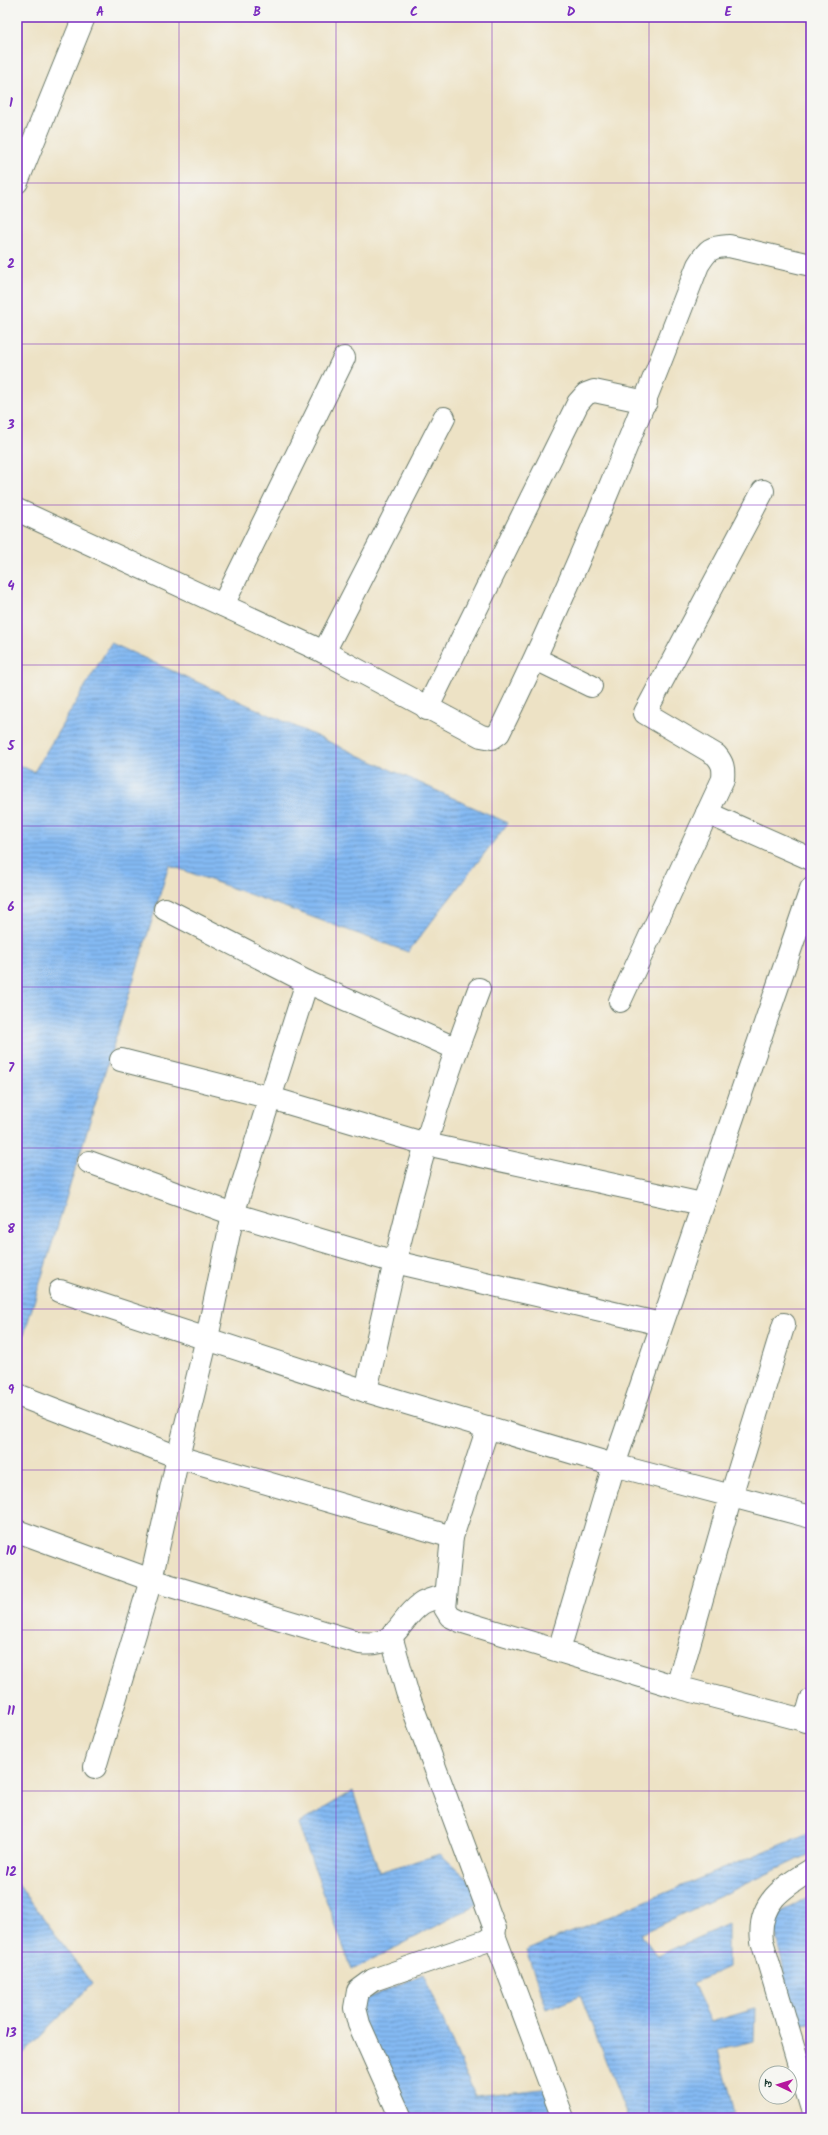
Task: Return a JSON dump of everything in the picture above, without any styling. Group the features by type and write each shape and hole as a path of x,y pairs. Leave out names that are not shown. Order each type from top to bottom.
{"street":[{"path":"17,182 84,17"},
{"path":"17,510 324,652 427,709 480,736 492,738 499,733 536,659 646,402 698,265 708,250 716,247 729,246 811,265"},
{"path":"223,605 344,358"},
{"path":"427,709 578,403 586,394 594,391 646,402"},
{"path":"324,652 444,418"},
{"path":"620,1001 722,779 722,762 716,755 646,712 763,491"},
{"path":"536,659 591,686"},
{"path":"707,813 811,859"},
{"path":"559,1650 614,1465 811,889"},
{"path":"165,909 307,982 457,1048"},
{"path":"95,1767 151,1580 178,1457 207,1338 233,1214 272,1098 307,982"},
{"path":"366,1391 395,1262 426,1144 457,1048 479,989"},
{"path":"121,1060 272,1098 426,1144 702,1204"},
{"path":"89,1162 233,1214 395,1262 661,1324"},
{"path":"60,1291 366,1391 614,1465 811,1517"},
{"path":"677,1687 731,1496 784,1324"},
{"path":"20,1396 178,1457 452,1537"},
{"path":"488,1427 452,1537 445,1596 445,1608 450,1616 460,1621 677,1687 808,1722 811,1700"},
{"path":"17,1531 151,1580 351,1641 369,1644 379,1643 391,1636 420,1604 445,1596"},
{"path":"391,1636 407,1692 494,1923 494,1935 563,2118"},
{"path":"811,1870 776,1895 764,1912 760,1927 762,1940 811,2106"},
{"path":"401,2118 359,2024 355,2008 358,1991 373,1980 486,1941 494,1935"}],"water":[{"path":"111,643 508,823 408,952 169,865 17,1357 17,764 34,772"},
{"path":"353,1791 379,1872 440,1854 489,1898 352,1970 298,1824"},
{"path":"811,1832 811,1853 641,1934 657,1956 728,1924 728,1967 693,1983 711,2022 755,2009 754,2042 719,2050 735,2113 721,2118 628,2118 580,1995 547,2009 526,1951"},
{"path":"17,1882 92,1984 17,2060"},
{"path":"811,1895 811,2023 796,2025 772,1918"},
{"path":"423,1974 475,2096 553,2088 562,2118 411,2118 348,2007"}]}
